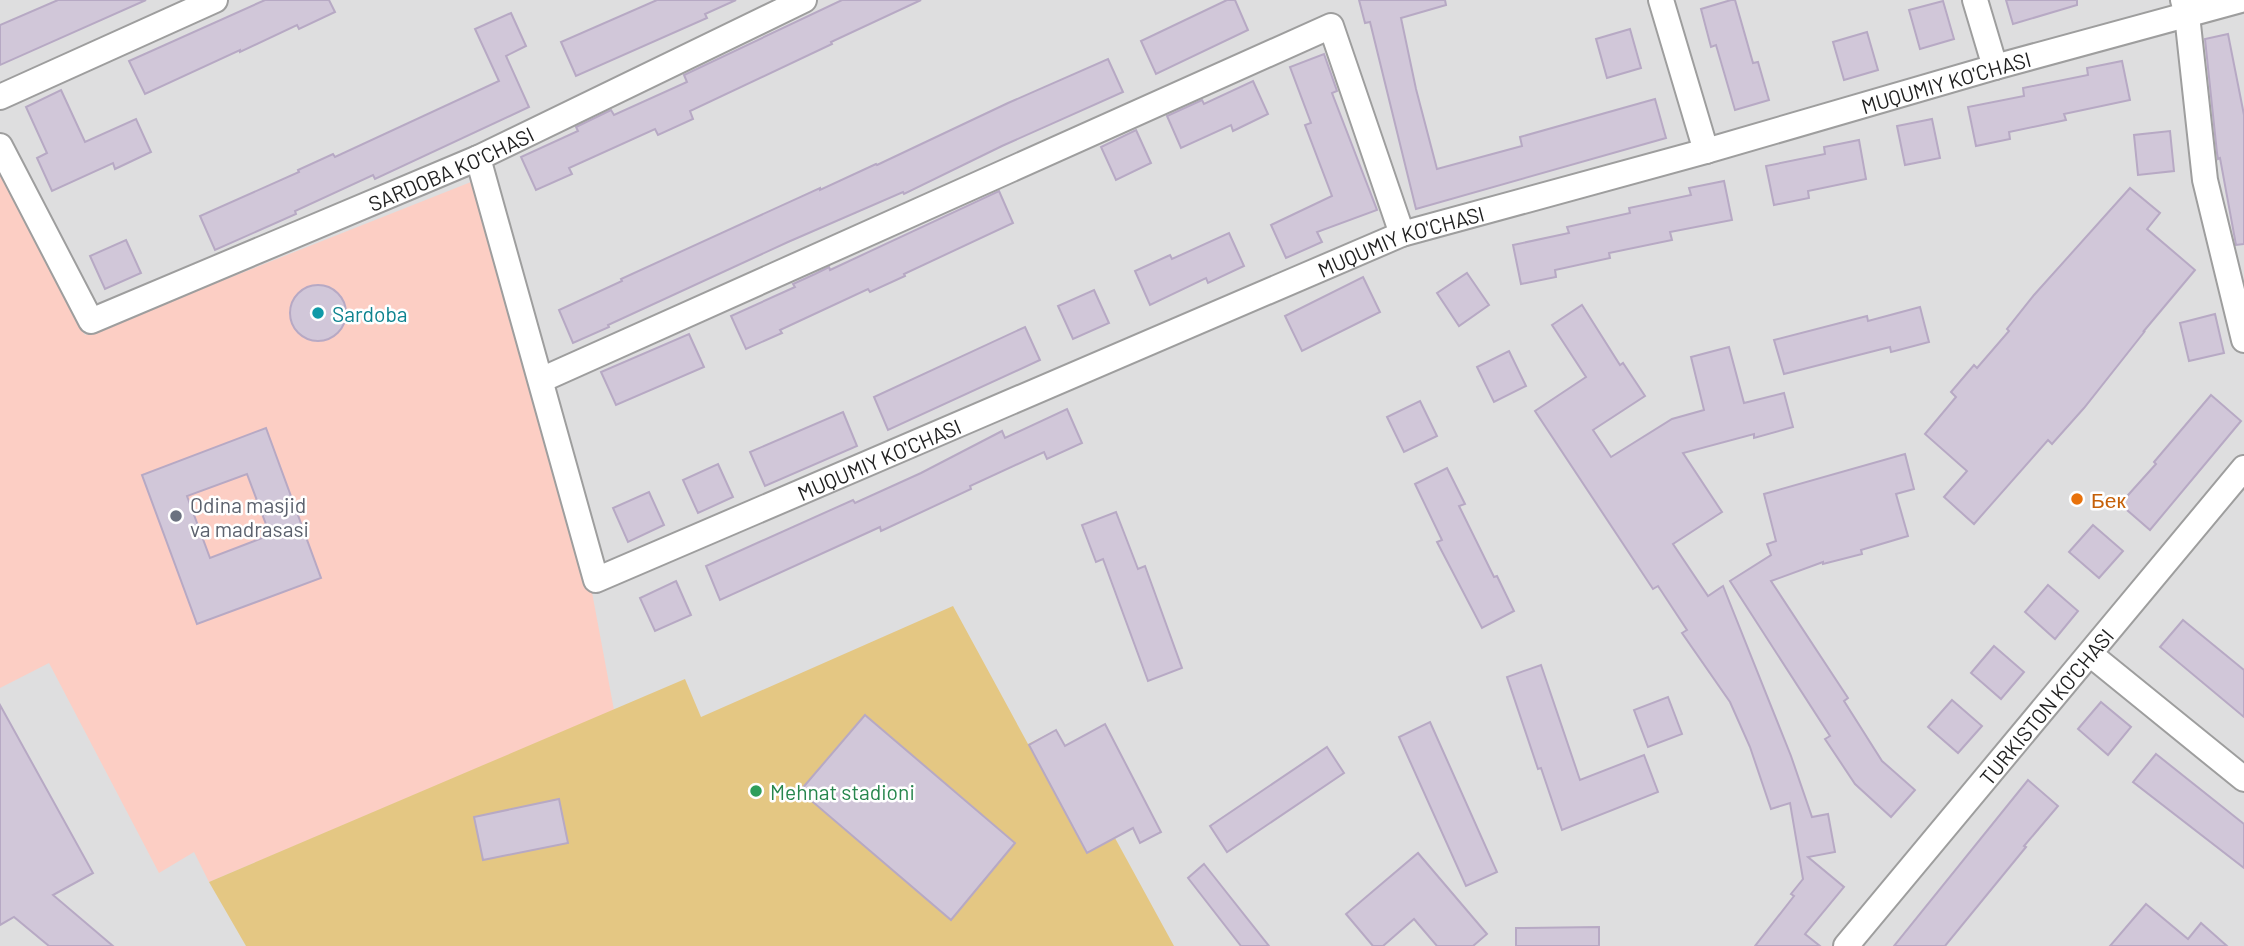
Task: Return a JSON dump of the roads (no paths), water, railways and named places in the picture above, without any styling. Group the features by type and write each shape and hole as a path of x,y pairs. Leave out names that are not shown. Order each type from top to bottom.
{"street":[{"path":"0,97 215,0"},
{"name":"SARDOBA KO'CHASI","path":"0,146 91,321 478,158 804,0"},
{"path":"1661,0 1706,151"},
{"path":"1975,0 1995,67"},
{"name":"MUQUMIY KO'CHASI","path":"541,380 596,580 1402,234 1706,151 1995,67 2185,8 2241,0"},
{"path":"2185,8 2206,180 2244,340"},
{"path":"478,158 541,380 1331,26 1402,234"},
{"name":"TURKISTON KO'CHASI","path":"1846,946 2244,468"},
{"path":"2090,654 2244,779"}],"place":[{"name":"Sardoba","path":"318,313"},
{"name":"Бек","path":"2077,499"},
{"name":"Odina masjid va madrasasi","path":"176,516"},
{"name":"Mehnat stadioni","path":"756,791"}]}
